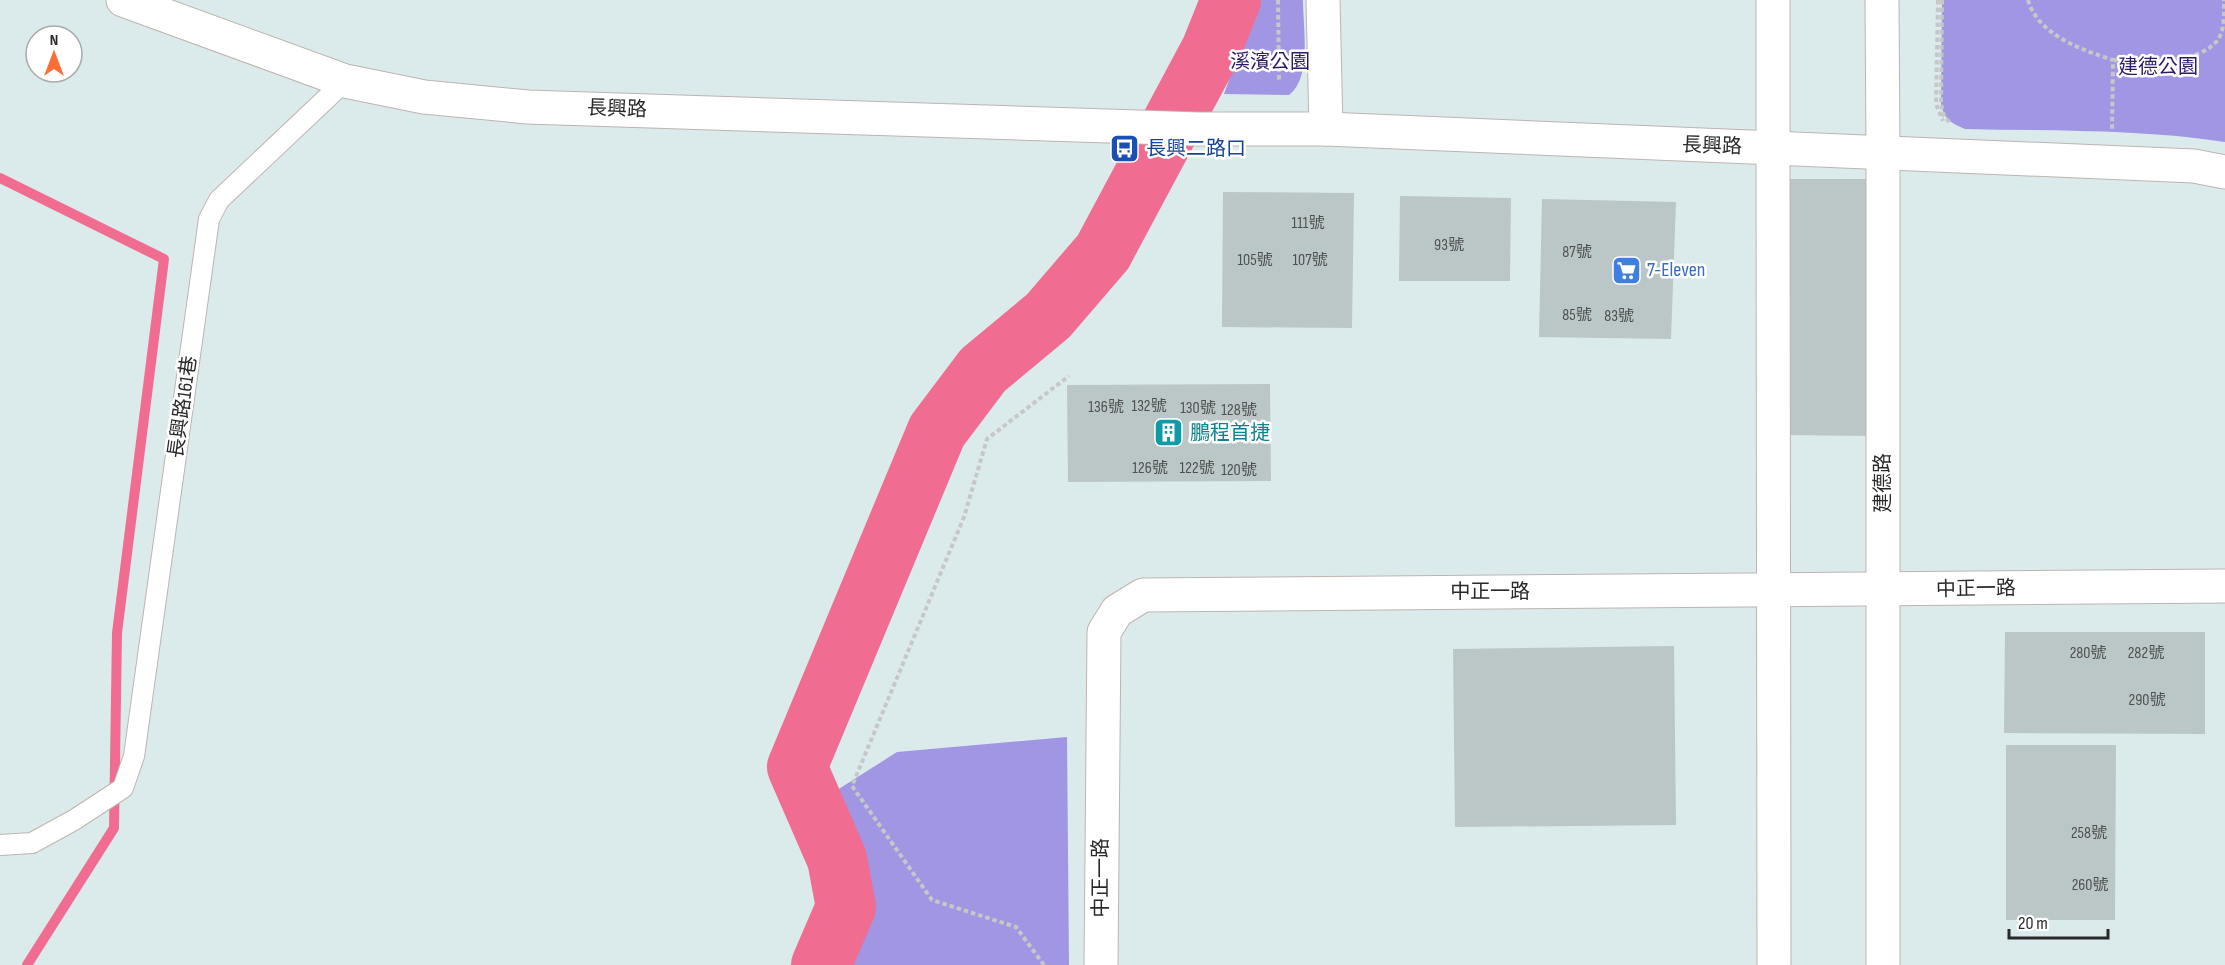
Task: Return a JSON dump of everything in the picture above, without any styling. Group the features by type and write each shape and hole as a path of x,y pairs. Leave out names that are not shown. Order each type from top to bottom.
{"main road":[{"name":"長興路","path":"123,0 345,81 424,97 528,107 1199,129 1326,129 2194,166 2225,172"},
{"path":"1323,0 1326,129"},
{"path":"1773,0 1774,965"},
{"name":"建德路","path":"1882,0 1883,965"},
{"name":"中正一路","path":"1101,965 1104,632 1117,611 1143,595 2225,586"}],"lane":[{"name":"長興路161巷","path":"0,845 32,843 74,820 123,788 134,756 209,219 219,200 345,81"}],"path":[{"path":"1278,0 1279,82"},
{"path":"1940,0 1936,104 1940,118 1949,127 1957,128"},
{"path":"2028,0 2032,11 2047,28 2071,44 2113,60 2180,59 2202,52 2217,41 2224,24 2224,0"},
{"path":"2217,41 2225,44"},
{"path":"2112,132 2113,60"},
{"path":"2101,132 2120,132"},
{"path":"2104,136 2116,137"},
{"path":"1044,965 1016,927 932,900 852,786 964,517 987,439 1069,375"}],"green space":[{"name":"溪濱公園","path":"1258,0 1303,0 1305,51 1301,77 1289,95 1224,94"},
{"name":"建德公園","path":"1942,0 2225,0 2225,142 2128,133 1965,129 1956,125 1946,117 1941,104"},
{"path":"1067,737 1069,965 850,965 869,916 862,883 834,792 897,752"}],"building":[{"path":"1787,179 1873,179 1871,436 1785,435"},
{"path":"1223,192 1354,193 1352,328 1222,327"},
{"path":"1400,196 1511,198 1510,281 1399,281"},
{"path":"1542,199 1676,202 1671,339 1539,337"},
{"name":"鵬程首捷","path":"1270,384 1271,481 1068,482 1067,385"},
{"path":"2005,632 2205,632 2205,734 2004,733"},
{"path":"1674,646 1676,825 1455,827 1453,649"},
{"path":"2006,745 2116,745 2115,920 2006,920"}],"waterway":[{"path":"821,965 846,907 837,859 797,767 937,431 983,370 1048,316 1103,252 1211,50 1231,0"},
{"path":"0,178 164,259 117,633 114,828 27,965"}],"place":[{"name":"長興二路口","path":"1125,149"},
{"name":"7-Eleven","path":"1626,270"},
{"name":"鵬程首捷","path":"1169,433"}]}
